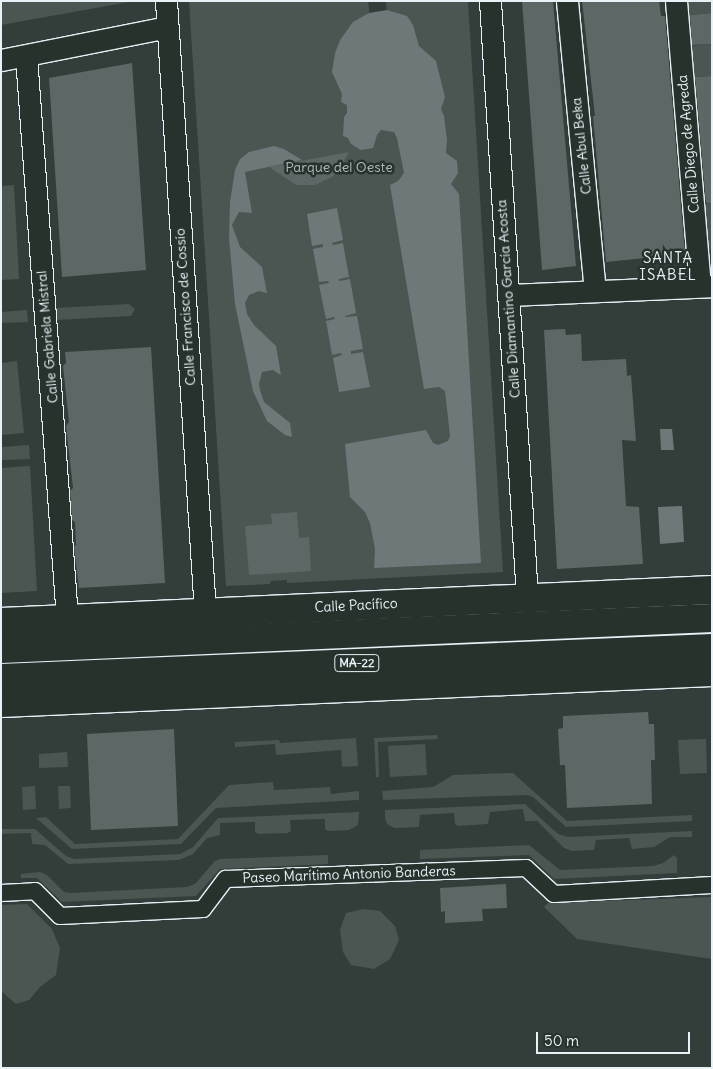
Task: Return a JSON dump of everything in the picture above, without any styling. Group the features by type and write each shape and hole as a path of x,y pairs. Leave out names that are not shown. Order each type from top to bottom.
{"main road":[{"name":"Calle Pacífico","path":"1,622 712,590"},
{"name":"Calle Pacífico","path":"1,648 712,618"},
{"name":"MA-22","path":"1,678 712,648"},
{"path":"1,703 712,672"}],"street":[{"name":"Calle Francisco de Cossío","path":"166,1 205,612"},
{"name":"Calle Diamantino García Acosta","path":"490,1 527,597"},
{"name":"Calle Abul Beka","path":"567,1 595,291"},
{"name":"Calle Diego de Agreda","path":"676,1 706,286"},
{"path":"1,60 168,27"},
{"name":"Calle Gabriela Mistral","path":"26,56 67,619"},
{"path":"508,296 706,286"},
{"name":"Paseo Marítimo Antonio Banderas","path":"1,893 35,891 60,916 203,909 226,879 526,868 554,894 712,886"}],"green space":[{"path":"1,1 129,1 129,2 1,25"},
{"name":"Parque del Oeste","path":"189,1 468,1 503,572 287,583 287,580 271,581 270,584 226,586"},
{"path":"684,1 712,1 712,13 685,15"},
{"path":"712,44 712,76 691,77 688,46"},
{"path":"14,185 19,279 1,280 1,186"},
{"path":"712,203 712,251 705,252 702,204"},
{"path":"129,304 135,309 131,316 56,320 56,308"},
{"path":"27,310 28,322 1,323 1,312"},
{"path":"17,361 24,433 1,435 1,363"},
{"path":"29,445 30,459 1,460 1,447"},
{"path":"30,466 37,591 1,593 1,468"},
{"path":"437,735 438,739 378,742 379,777 376,777 374,738"},
{"path":"356,738 358,766 342,767 341,750 276,755 275,744 235,747 235,742 279,740 280,743"},
{"path":"706,739 707,773 680,774 678,740"},
{"path":"425,744 427,775 390,777 388,746"},
{"path":"67,752 68,767 39,768 39,754"},
{"path":"513,773 567,821 692,815 692,821 566,827 533,797 527,795 383,800 382,791 433,787 453,775"},
{"path":"273,782 274,790 330,787 331,794 359,791 359,800 216,808 181,844 72,849 36,818 46,817 75,844 178,839 229,785"},
{"path":"35,786 36,809 23,810 22,787"},
{"path":"58,786 70,786 71,808 59,809"},
{"path":"525,804 558,834 568,837 692,831 692,837 670,837 654,847 632,849 629,838 596,840 594,850 572,851 564,848 537,821 525,821 523,809 490,812 488,824 458,826 455,824 454,813 420,815 419,827 395,828 388,825 385,819 385,810"},
{"path":"359,812 358,825 349,830 328,831 325,829 325,819 290,820 291,831 288,833 258,834 255,832 255,822 220,823 220,835 207,838 193,854 179,860 68,864 45,845 32,844 31,833 1,834 1,829 35,829 66,856 74,859 180,854 193,847 218,818"},
{"path":"529,845 560,870 653,866 663,863 674,855 677,858 677,873 554,879 529,855 420,859 420,850"},
{"path":"328,855 328,864 220,869 196,896 62,902 37,878 21,878 21,874 40,872 47,875 64,892 71,893 187,887 195,884 215,861 220,859"},
{"path":"712,897 712,959 577,939 544,907 548,903"},
{"path":"27,904 52,929 60,948 56,975 40,987 29,1000 16,1004 1,991 1,905"},
{"path":"364,909 380,911 395,926 399,940 390,959 374,969 351,965 343,952 340,930 346,913"}],"shaded area":[{"path":"368,1 386,1 387,10 407,16 413,25 419,46 436,61 445,97 441,109 444,116 447,140 446,153 457,161 458,173 451,184 459,194 481,563 374,568 375,549 370,523 365,512 350,497 345,444 426,430 433,443 438,445 448,441 450,436 445,391 439,387 424,389 390,185 398,181 404,173 397,138 394,132 381,130 377,135 373,148 361,150 343,136 347,105 341,102 342,94 332,72 335,53 340,40 353,22 369,13"},
{"path":"274,146 284,149 302,160 245,172 252,213 239,212 232,225 240,247 262,267 267,293 259,291 249,295 245,303 247,314 254,325 276,346 281,375 273,370 262,372 259,384 260,390 264,402 290,423 292,437 285,435 267,421 253,391 235,304 229,238 230,202 235,170 240,159 249,152"},
{"path":"337,208 343,240 332,243 333,245 343,243 349,277 339,279 339,281 350,279 356,313 345,316 357,316 363,349 351,351 351,354 363,352 370,387 339,392 333,358 342,355 341,353 332,355 326,321 335,319 334,317 326,319 319,285 329,283 328,281 319,282 313,249 323,247 323,244 312,246 307,214"},
{"path":"660,429 672,429 674,450 661,450"},
{"path":"682,506 684,542 660,544 658,507"}],"pier":[{"path":"368,1 386,1 387,10 369,13"}],"building":[{"path":"522,1 553,1 576,266 542,270"},
{"path":"582,1 659,1 661,16 665,16 685,254 606,262 593,116 595,116"},
{"path":"712,13 712,44 692,45 690,15"},
{"path":"132,63 146,270 62,277 49,78"},
{"path":"712,76 712,203 706,203 695,77"},
{"path":"349,152 339,171 332,177 315,185 296,185 269,167"},
{"path":"565,329 566,335 581,334 582,361 626,359 627,376 631,375 636,441 622,440 626,506 639,507 643,564 557,569 544,330"},
{"path":"151,347 165,583 79,588 74,547 76,545 75,522 72,520 70,491 73,488 66,426 69,422 63,366 66,363 65,352"},
{"path":"297,512 299,538 309,537 311,571 249,575 245,526 272,524 271,514"},
{"path":"648,712 649,724 654,724 655,760 651,760 652,804 567,808 565,765 560,765 558,729 563,728 563,716"},
{"path":"174,729 178,826 91,830 87,734"},
{"path":"506,884 507,908 482,909 483,921 445,923 445,911 441,912 440,888"}],"district":[{"name":"SANTA ISABEL","path":"668,266"}]}
